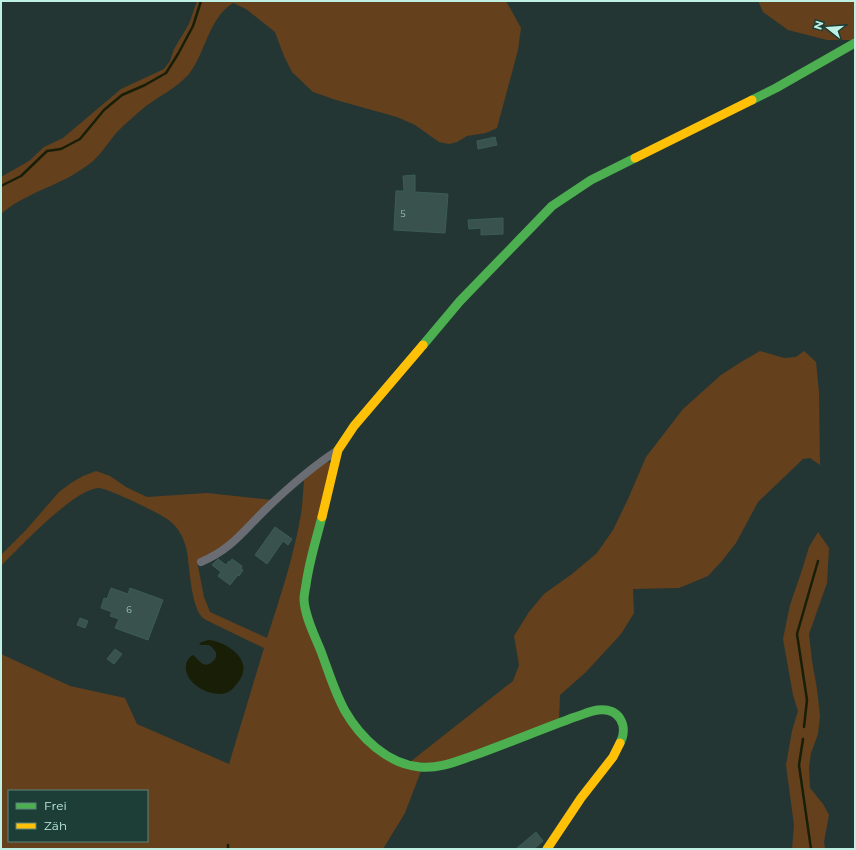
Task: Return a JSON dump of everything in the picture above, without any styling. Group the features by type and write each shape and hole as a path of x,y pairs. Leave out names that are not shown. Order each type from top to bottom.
{"street":[{"path":"547,849 580,799 614,756 624,732 624,724 620,717 614,713 607,710 598,710 497,748 433,768 412,766 399,761 377,749 366,740 350,720 344,708 309,622 304,600 308,571 338,450 354,426 460,301 552,206 591,180 776,88 855,43"},
{"path":"201,562 221,553 230,546 267,508 325,458 338,450"}],"shaded area":[{"path":"197,1 506,1 521,28 518,50 497,128 486,133 467,136 457,142 449,144 439,142 415,125 397,117 313,92 292,72 275,32 246,9 233,3 218,18 200,56 184,80 146,106 129,121 118,131 96,158 88,165 74,174 21,200 1,214 1,177 29,161 44,147 63,138 121,89 164,69 170,61 174,49 189,24"},
{"path":"758,1 855,1 855,38 853,40 827,40 788,30 763,12"},
{"path":"760,351 784,358 796,357 804,351 816,362 819,392 820,465 810,458 803,459 758,502 736,543 708,576 679,588 633,589 634,613 621,634 586,672 560,695 559,720 439,764 410,762 513,681 519,665 514,636 529,612 544,594 572,574 597,553 613,530 646,457 683,409 721,375"},
{"path":"324,462 329,462 332,465 302,594 357,735 421,771 405,813 383,849 1,849 1,654 70,686 125,698 137,724 229,764 264,648 202,617 195,603 186,547 180,532 166,518 123,496 99,488 89,491 62,508 1,566 1,555 26,530 59,492 83,476 96,471 110,476 126,487 147,497 207,493 272,500 230,543 197,561 204,597 210,612 267,638 295,545 302,510 304,480"},
{"path":"818,532 829,548 827,583 809,634 820,716 818,734 811,753 809,767 810,788 823,804 829,815 824,842 825,849 792,849 794,825 786,765 792,731 798,711 793,695 783,639 790,605 809,547"},
{"path":"208,640 215,641 229,647 240,657 243,664 241,678 232,689 226,693 213,693 199,688 193,683 186,672 187,662 193,655 205,665 216,658 216,652 209,645 201,645 199,643"}],"building":[{"path":"495,137 497,145 478,149 477,141"},
{"path":"415,175 415,192 448,194 445,233 394,230 396,191 404,191 403,176"},
{"path":"503,218 503,234 481,235 481,228 469,229 468,220"},
{"path":"275,527 292,539 288,545 283,541 267,564 255,555"},
{"path":"218,559 226,565 232,559 242,566 241,569 243,570 230,585 218,576 221,572 212,565"},
{"path":"111,588 128,594 130,588 163,600 148,640 115,628 119,619 110,616 112,612 101,608 104,598 107,599"},
{"path":"80,618 88,621 85,628 77,625"},
{"path":"115,649 122,654 114,664 107,659"},
{"path":"536,832 543,841 534,849 516,849"}],"waterway":[{"path":"1,186 21,176 47,151 61,149 80,139 104,110 122,95 145,85 166,73 193,26 201,1"},
{"path":"804,727 807,700 797,634 818,561"},
{"path":"803,739 799,765 811,849"}],"traffic: fast":[{"path":"752,100 855,43"},
{"path":"423,345 460,301 552,206 591,180 635,158"},
{"path":"322,517 307,576 304,600 306,614 341,704 358,730 376,748 396,761 408,765 435,767 450,764 589,712 598,710 612,712 620,719 623,724 620,743"}],"traffic: slow":[{"path":"635,158 752,100"},
{"path":"322,517 338,450 354,426 423,345"},
{"path":"547,849 581,798 613,757 620,743"}]}
